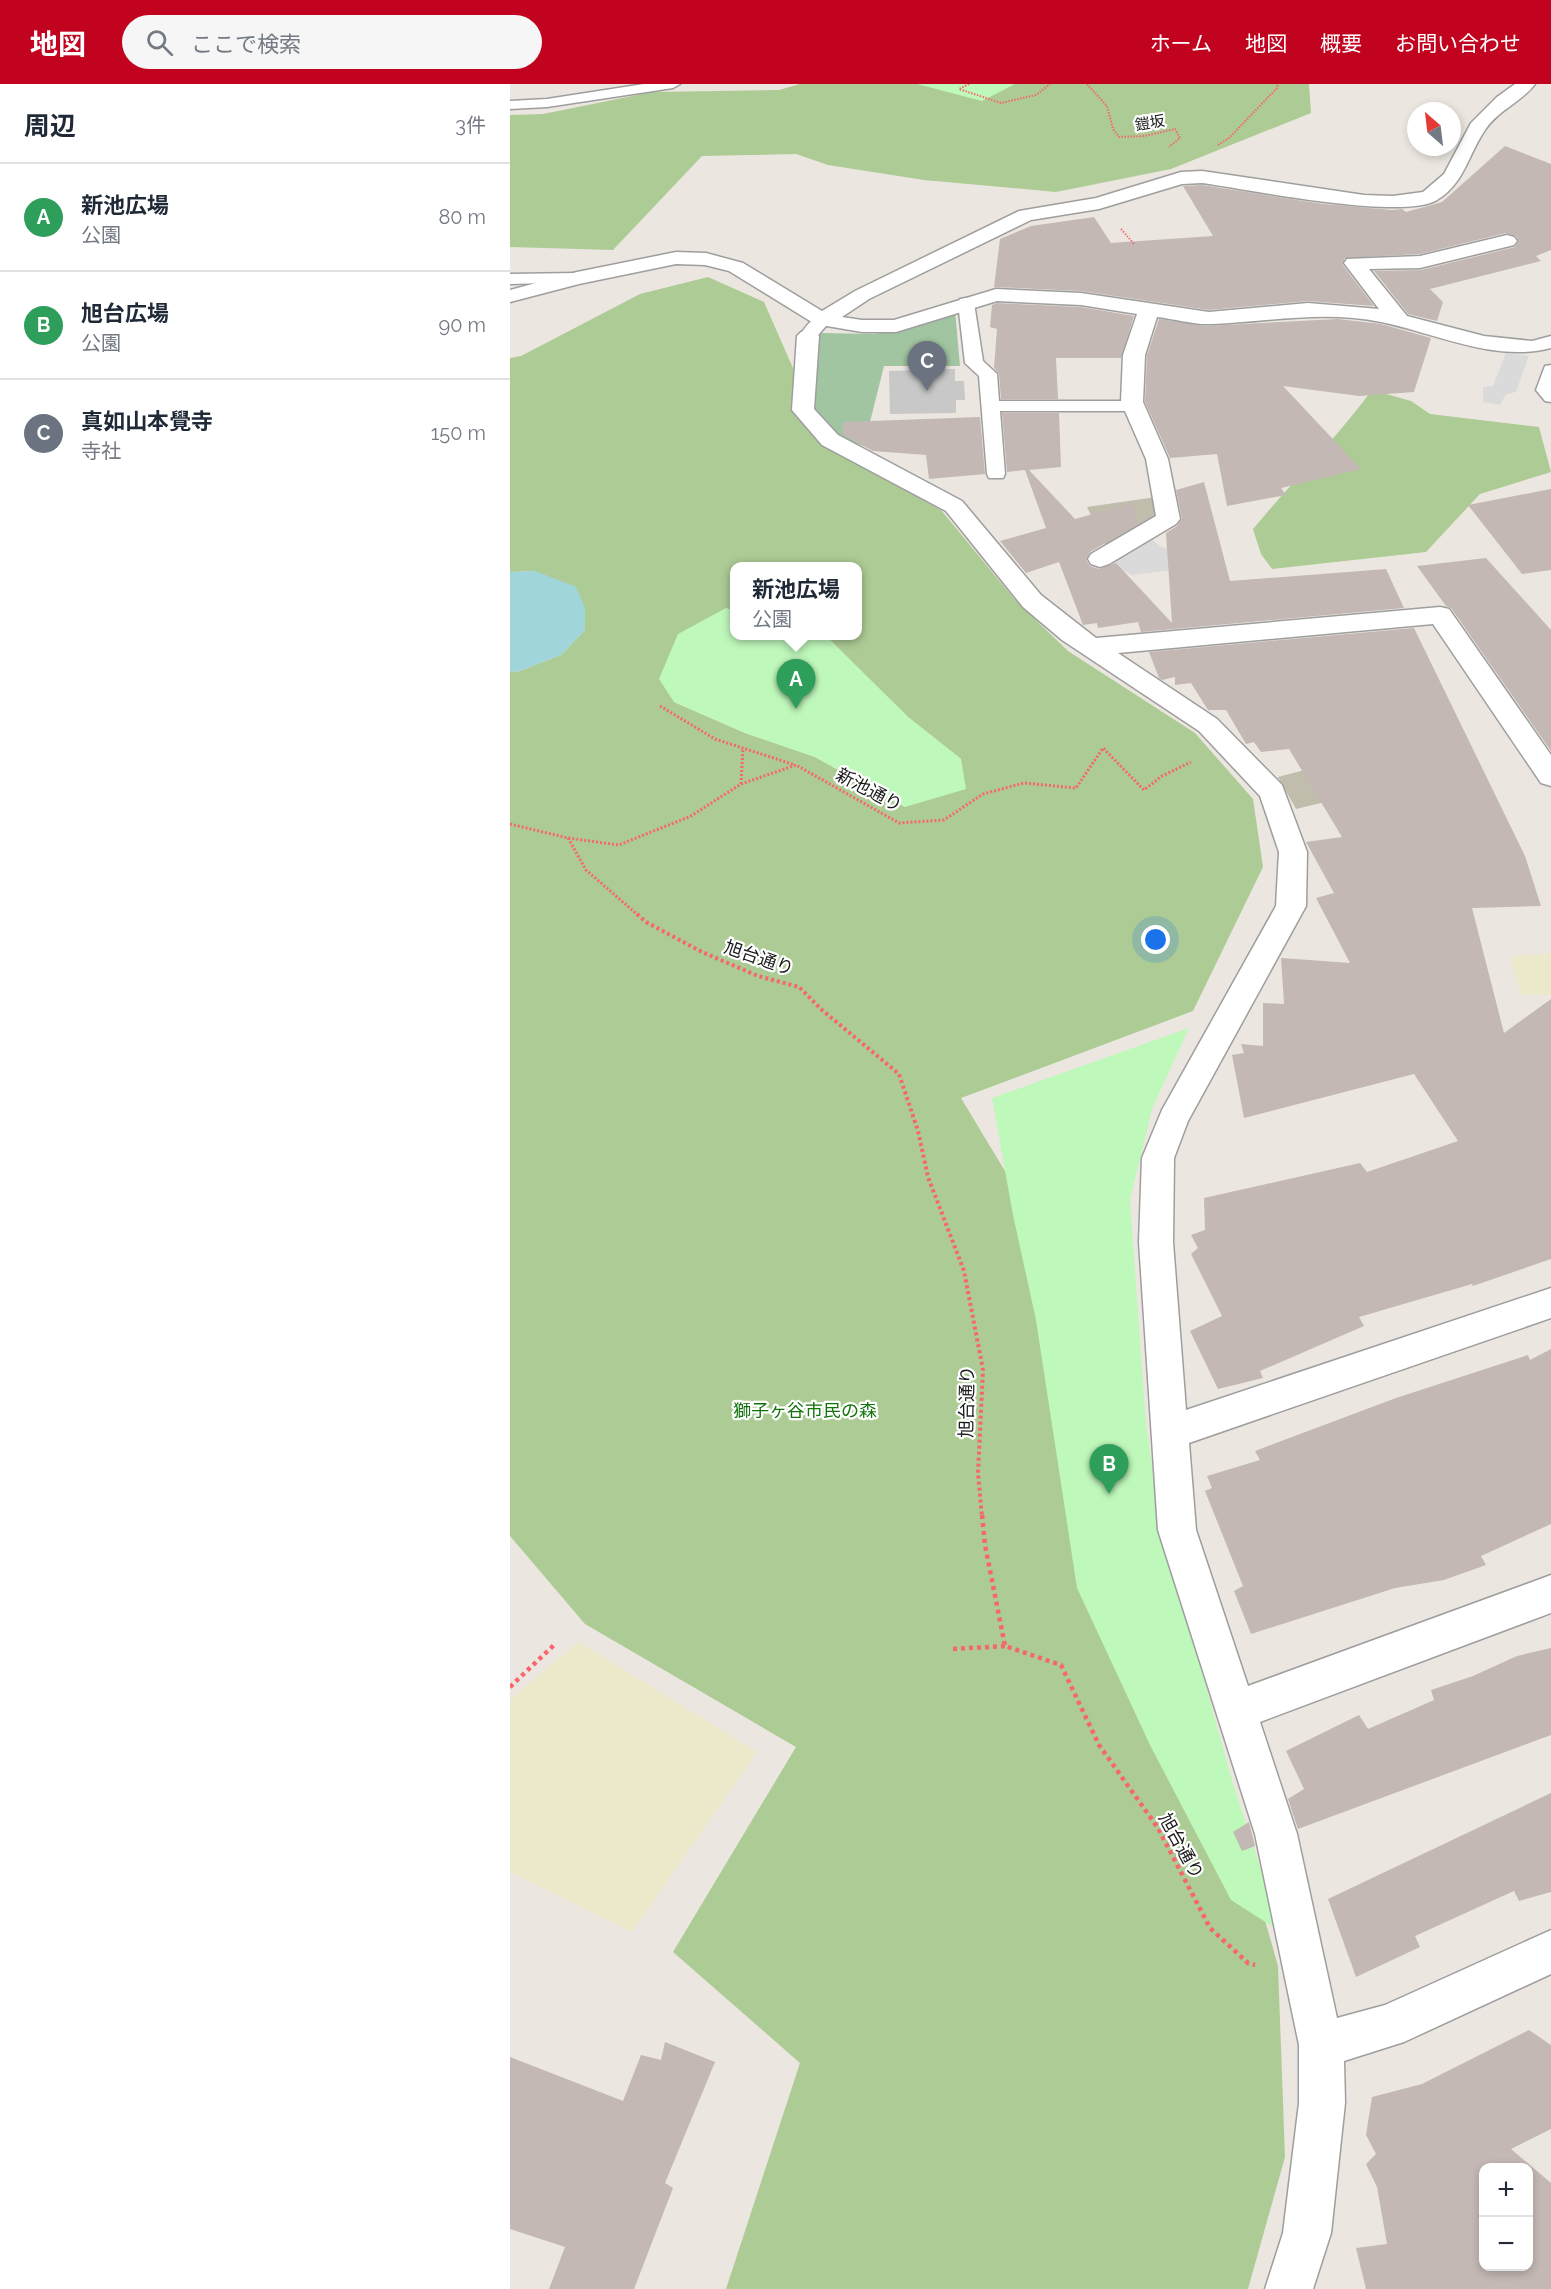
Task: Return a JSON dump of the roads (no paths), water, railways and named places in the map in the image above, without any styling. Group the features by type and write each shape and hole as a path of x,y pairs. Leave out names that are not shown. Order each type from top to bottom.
{"street":[{"path":"1289,2289 1307,2233 1322,2103 1321,2045 1276,1834 1177,1530 1156,1242 1158,1158 1173,1119 1291,906 1293,852 1272,792 1208,725 1071,634 1032,601 954,506 830,440 803,410 815,328 862,295 1026,215 1099,203 1181,178 1202,177 1364,201 1393,202 1429,198 1452,177 1477,128 1503,101 1526,84"},
{"path":"1399,320 1354,263 1420,262 1507,241"},
{"path":"510,296 577,278 676,258 706,260 736,267 815,328 896,326 996,295 1081,299 1209,318 1308,309 1379,315 1484,342 1542,344"},
{"path":"1100,559 1168,519 1157,459 1133,406 1134,356 1149,310"},
{"path":"1093,647 1440,615 1551,776"},
{"path":"1170,1433 1551,1303"},
{"path":"1235,1711 1551,1594"},
{"path":"1321,2045 1388,2026 1551,1952"}],"lane":[{"path":"510,105 547,104 673,84"},
{"path":"510,279 577,278"},
{"path":"966,303 974,363 988,374 996,474"},
{"path":"1542,344 1544,354 1551,366"},
{"path":"1551,370 1545,390 1551,396"},
{"path":"991,406 1133,406"}],"water":[{"path":"535,571 576,587 585,608 585,630 561,655 517,672 510,671 510,572"}],"place":[{"name":"真如山本覺寺","path":"927,391"},
{"name":"新池広場","path":"796,709"},
{"name":"旭台広場","path":"1109,1494"}],"park label":[{"name":"獅子ヶ谷市民の森","path":"805,1411"}]}
